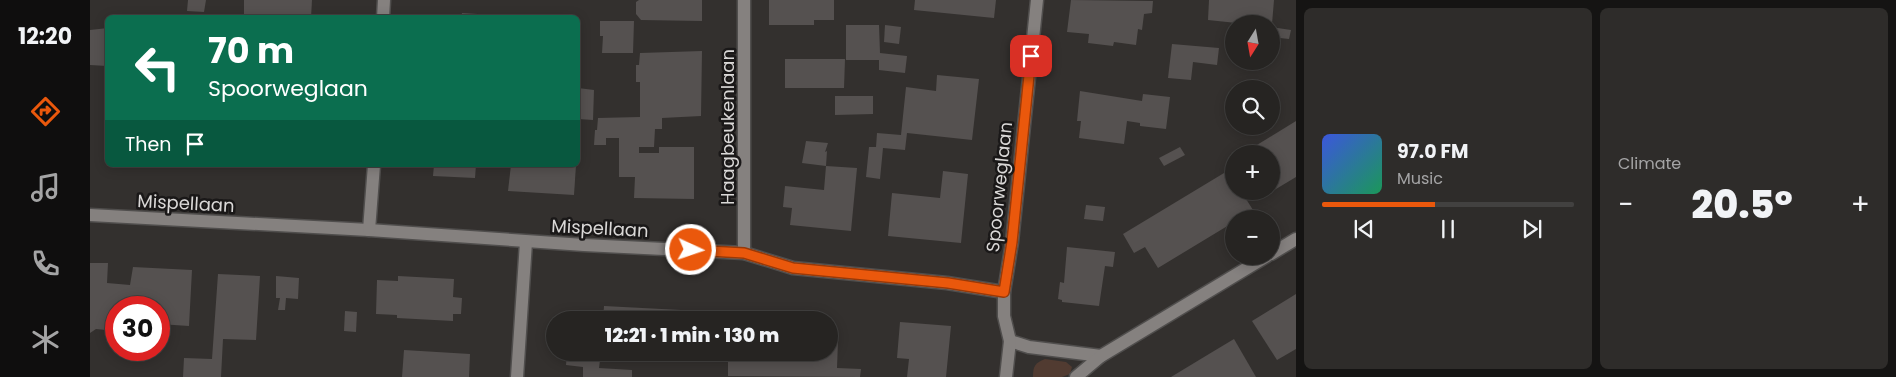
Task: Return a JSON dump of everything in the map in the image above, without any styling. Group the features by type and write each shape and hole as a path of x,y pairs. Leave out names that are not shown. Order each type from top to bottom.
{"street":[{"path":"383,15 384,0"},
{"name":"Haagbeukenlaan","path":"744,0 744,253"},
{"name":"Spoorweglaan","path":"1006,377 1010,342 1004,316 1004,292 1012,242 1037,0"},
{"path":"369,230 374,167"},
{"name":"Mispellaan","path":"90,215 369,230 526,242 744,253 793,268 948,283 1004,292"},
{"path":"1280,249 1296,239"},
{"path":"517,377 526,242"},
{"path":"1076,377 1101,356 1252,265"},
{"path":"1010,342 1030,347 1101,356"}],"shaded area":[{"path":"1045,359 1066,362 1072,367 1070,374 1062,377 1033,377 1035,365"}],"building":[{"path":"188,0 206,0 204,12 187,11"},
{"path":"244,0 312,0 311,15 244,15"},
{"path":"639,0 702,0 702,21 641,20 636,14 636,2"},
{"path":"769,0 834,0 834,20 814,20 814,25 769,25"},
{"path":"915,0 996,0 994,18 914,10"},
{"path":"1071,0 1153,1 1152,13 1144,14 1142,30 1138,29 1136,45 1114,42 1113,46 1088,43 1089,34 1067,32"},
{"path":"1209,0 1274,0 1273,15 1225,15 1225,22 1208,20"},
{"path":"462,13 493,15 462,15"},
{"path":"600,21 634,21 633,53 602,53 603,36 600,36"},
{"path":"846,25 879,25 880,53 907,56 905,73 879,70 879,60 846,60"},
{"path":"885,25 901,27 899,44 884,42"},
{"path":"105,28 105,66 90,65 90,30"},
{"path":"1280,28 1291,30 1289,39 1280,38"},
{"path":"1172,44 1219,48 1217,65 1193,62 1191,80 1168,78"},
{"path":"702,51 701,116 662,118 662,129 655,129 654,147 639,147 639,153 659,153 659,147 694,147 694,199 634,198 635,177 619,177 619,138 606,138 606,145 594,145 598,118 640,117 640,82 636,82 636,65 639,65 640,53"},
{"path":"785,59 845,59 844,88 785,88"},
{"path":"937,75 979,79 972,140 907,133 905,150 883,148 880,179 866,177 869,147 876,147 877,133 901,135 906,87 936,91"},
{"path":"580,88 594,90 593,120 580,119"},
{"path":"1080,91 1142,101 1143,94 1170,97 1166,129 1140,126 1140,123 1127,121 1124,144 1079,138 1081,121 1077,121"},
{"path":"835,96 873,96 873,114 835,115"},
{"path":"1296,121 1296,177 1280,187 1280,145 1257,145 1273,135 1280,135 1280,131"},
{"path":"806,141 828,143 825,152 827,151 826,166 802,163"},
{"path":"1180,147 1185,155 1164,166 1159,158"},
{"path":"826,166 857,168 851,231 790,225 792,208 783,207 785,186 824,190"},
{"path":"434,167 476,167 475,178 433,176"},
{"path":"511,167 576,167 574,195 508,191"},
{"path":"943,171 968,174 961,243 888,236 892,193 940,198"},
{"path":"1225,172 1225,200 1247,200 1253,210 1225,210 1225,227 1158,268 1145,247 1134,253 1123,234"},
{"path":"1086,205 1105,207 1103,221 1084,219"},
{"path":"1067,247 1115,252 1113,267 1105,266 1099,306 1062,302 1062,300 1058,299 1060,282 1064,283"},
{"path":"90,263 108,263 107,283 130,285 133,267 192,270 189,326 170,325 170,296 105,296 105,330 96,329 90,333"},
{"path":"218,274 260,276 256,340 223,339 221,377 183,377 184,358 212,359"},
{"path":"276,276 299,278 298,299 286,298 285,310 278,310 280,298 276,298"},
{"path":"398,276 454,279 453,297 462,298 461,314 453,314 453,321 397,318 397,315 376,314 377,280 398,281"},
{"path":"1296,294 1296,349 1277,360 1252,321"},
{"path":"604,306 681,310 681,311 604,311"},
{"path":"345,311 357,312 356,332 344,331"},
{"path":"900,322 951,326 946,377 907,377 909,359 897,358"},
{"path":"1234,339 1256,377 1171,377 1209,354"},
{"path":"404,350 470,354 469,377 402,377"},
{"path":"566,361 600,361 599,368 632,370 632,377 583,377 583,367 566,365"},
{"path":"728,361 837,361 837,368 861,369 860,377 728,376"}],"route":[{"path":"691,250 744,253 793,268 948,283 1004,292 1012,242 1031,56"}]}
